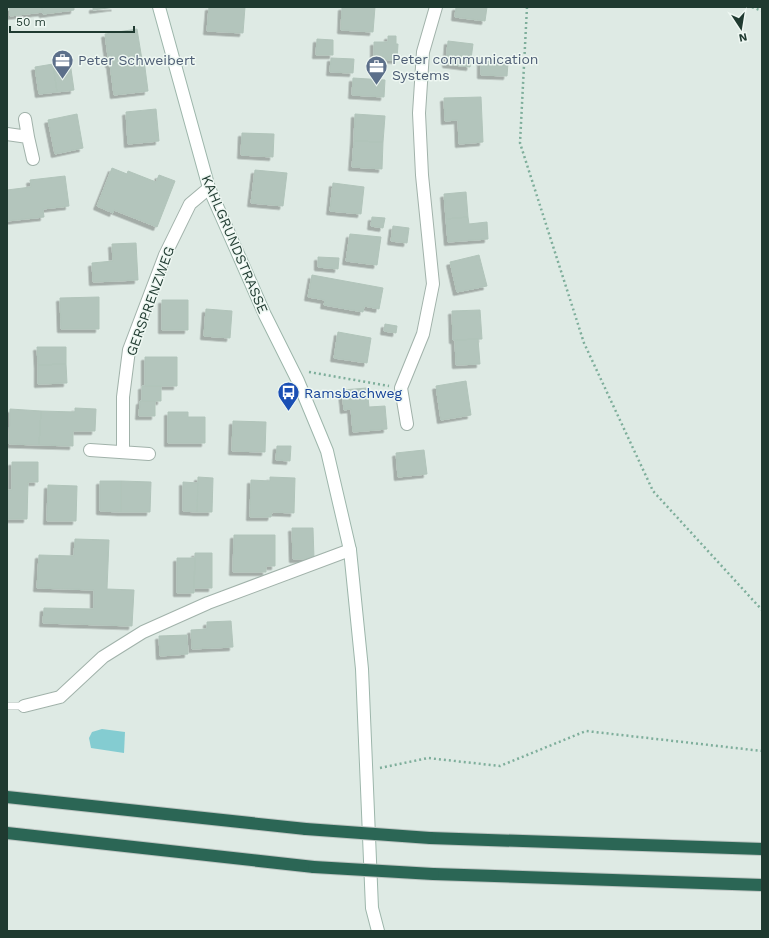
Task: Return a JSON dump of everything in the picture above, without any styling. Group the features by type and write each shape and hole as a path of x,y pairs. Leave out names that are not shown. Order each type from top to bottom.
{"highway":[{"path":"7,797 306,829 430,838 762,849"},
{"path":"7,833 314,867 432,874 762,885"}],"street":[{"name":"KAHLGRUNDSTRASSE","path":"160,7 209,188 265,316 292,369 326,451 350,550 362,669 372,908 378,931"},
{"path":"407,424 401,388 423,334 433,284 422,175 419,113 423,52 436,7"},
{"path":"25,119 33,159"},
{"path":"7,134 28,137"},
{"name":"GERSPRENZWEG","path":"123,451 123,398 129,350 165,255 190,204 209,188"},
{"path":"90,450 123,451 149,454"},
{"path":"24,706 60,697 103,657 143,632 208,603 350,550"}],"lane":[{"path":"7,706 24,706"}],"path":[{"path":"527,7 520,143 584,343 653,490 762,610"},
{"path":"752,7 762,11"},
{"path":"292,369 401,388"},
{"path":"366,772 428,758 500,766 586,731 762,751"}],"water":[{"path":"102,729 125,732 124,753 91,748 89,738 92,732"}],"building":[{"path":"9,7 42,7 43,12 10,16"},
{"path":"42,7 74,7 74,10 43,14"},
{"path":"93,7 115,7 93,10"},
{"path":"209,7 245,7 243,33 207,31"},
{"path":"342,7 375,7 373,32 341,30"},
{"path":"456,7 487,7 485,21 455,17"},
{"path":"137,29 142,60 109,64 105,34"},
{"path":"388,36 396,36 396,44 398,44 397,60 374,59 374,42 388,42"},
{"path":"317,39 333,40 333,55 316,55"},
{"path":"448,41 473,44 470,67 446,64"},
{"path":"331,58 354,59 353,73 330,72"},
{"path":"144,60 148,91 114,95 110,64"},
{"path":"481,61 508,63 507,76 481,75"},
{"path":"70,62 74,90 57,92 53,64"},
{"path":"53,64 57,92 39,94 35,67"},
{"path":"353,78 385,80 384,97 352,95"},
{"path":"481,97 483,142 459,144 458,120 445,121 444,98"},
{"path":"156,109 159,141 128,144 126,112"},
{"path":"77,114 83,148 55,154 48,120"},
{"path":"355,114 385,116 383,142 354,141"},
{"path":"242,133 274,134 273,157 241,155"},
{"path":"354,141 383,142 382,169 352,167"},
{"path":"112,168 127,174 128,171 156,182 159,175 175,181 157,227 114,210 113,213 97,206"},
{"path":"255,170 287,173 283,206 251,203"},
{"path":"65,176 69,206 43,209 44,217 7,221 7,190 31,187 30,180"},
{"path":"333,183 364,187 361,214 330,211"},
{"path":"466,192 468,217 446,219 444,194"},
{"path":"372,217 385,218 383,228 371,226"},
{"path":"468,217 469,224 487,222 488,239 448,242 446,219"},
{"path":"393,226 409,228 407,243 391,241"},
{"path":"350,234 381,237 377,265 346,261"},
{"path":"136,243 138,280 93,282 92,263 113,261 112,244"},
{"path":"479,255 487,286 457,292 450,262"},
{"path":"318,257 339,258 338,269 318,267"},
{"path":"312,275 383,288 379,309 364,306 363,312 324,305 325,300 308,297"},
{"path":"99,297 99,329 61,329 60,298"},
{"path":"162,300 188,300 188,330 162,330"},
{"path":"206,309 232,311 230,338 204,336"},
{"path":"480,310 482,339 453,340 452,311"},
{"path":"385,324 397,326 396,333 384,331"},
{"path":"338,332 371,338 367,363 334,358"},
{"path":"478,339 480,364 456,365 455,340"},
{"path":"37,347 66,347 66,364 38,365"},
{"path":"145,357 177,357 177,386 145,386"},
{"path":"66,364 67,383 38,384 38,365"},
{"path":"466,381 471,415 441,420 436,386"},
{"path":"142,386 161,386 161,401 142,401"},
{"path":"367,388 369,407 385,406 387,429 353,432 351,409 344,410 342,390"},
{"path":"140,401 155,401 155,416 139,416"},
{"path":"75,408 96,409 95,431 73,431 73,446 39,445 41,411 75,412"},
{"path":"10,409 41,411 39,445 9,444"},
{"path":"168,412 188,412 188,417 205,417 205,443 168,443"},
{"path":"233,421 266,422 265,452 232,451"},
{"path":"277,446 291,446 290,461 276,460"},
{"path":"424,450 427,474 398,477 396,453"},
{"path":"12,462 38,462 38,482 28,482 27,519 7,519 7,490 12,490"},
{"path":"198,477 213,478 212,512 197,512"},
{"path":"270,477 295,478 294,513 272,512 271,517 250,517 251,480 270,481"},
{"path":"100,481 121,481 121,512 100,511"},
{"path":"121,481 151,482 150,512 121,512"},
{"path":"183,482 198,483 197,512 183,511"},
{"path":"48,485 77,486 76,521 47,521"},
{"path":"292,528 313,528 314,559 293,559"},
{"path":"234,535 275,535 275,566 266,566 266,572 233,572"},
{"path":"75,539 109,540 107,589 134,590 132,626 43,623 44,608 94,609 94,590 37,588 39,555 74,556"},
{"path":"195,553 212,553 212,588 194,588"},
{"path":"177,558 195,558 194,593 177,593"},
{"path":"231,621 233,647 192,649 191,630 207,629 207,622"},
{"path":"187,635 188,654 160,656 159,636"}],"place":[{"name":"Peter Schweibert","path":"63,80"},
{"name":"Peter communication Systems","path":"377,86"},
{"name":"Ramsbachweg","path":"289,412"}]}
